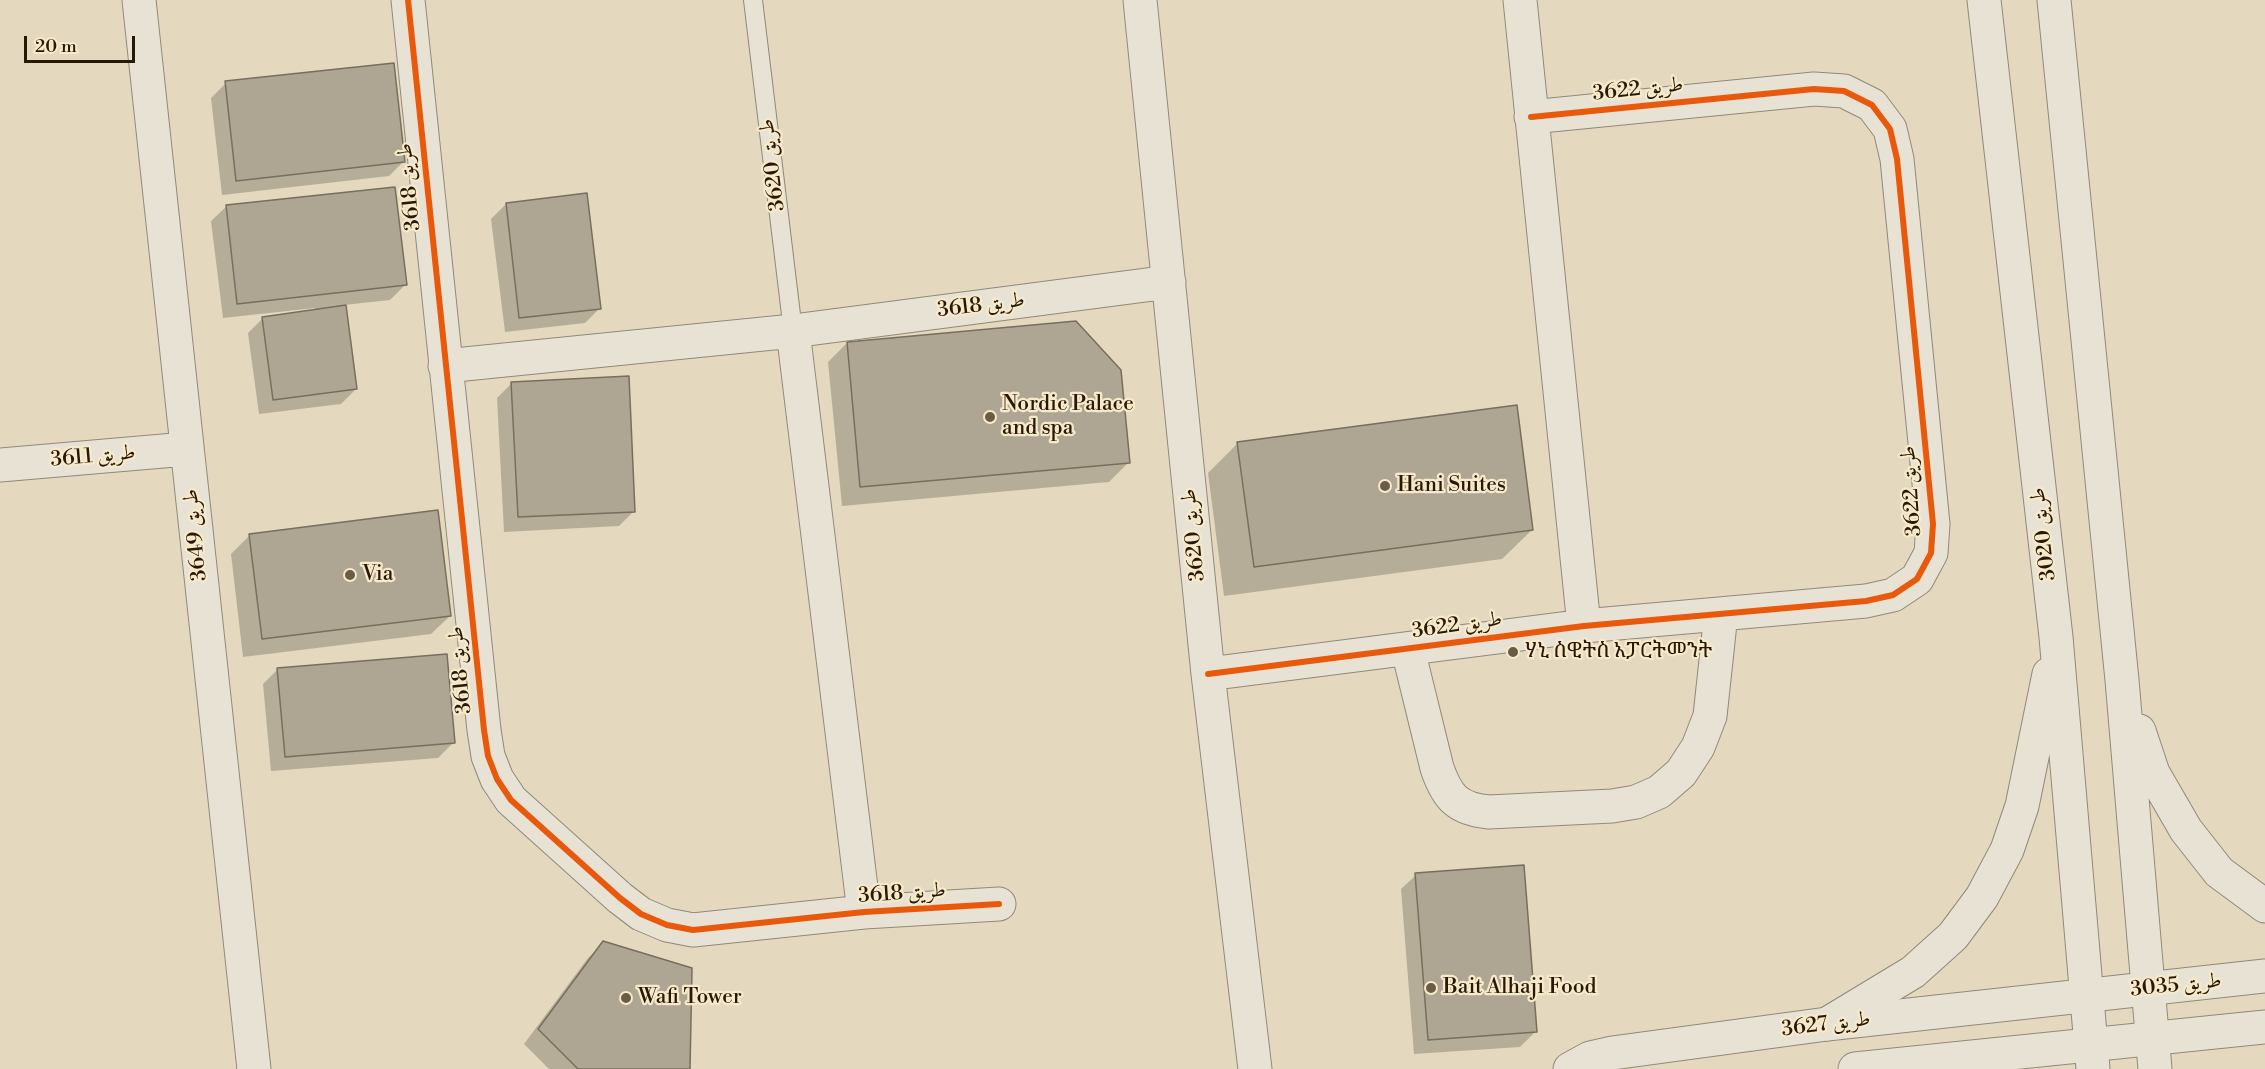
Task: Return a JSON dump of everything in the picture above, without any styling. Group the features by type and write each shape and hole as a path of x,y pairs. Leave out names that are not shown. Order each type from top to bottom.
{"street":[{"name":"طريق 3649","path":"139,0 254,1069"},
{"name":"طريق 3618","path":"408,0 487,747 497,779 511,800 620,898 641,914 667,925 693,930 864,912 999,904"},
{"name":"طريق 3620","path":"1140,0 1208,674 1254,1069"},
{"path":"1520,0 1584,626"},
{"name":"طريق 3020","path":"1984,0 2056,637 2092,1057"},
{"path":"2054,0 2122,680 2154,1054"},
{"name":"طريق 3622","path":"1208,674 1584,626 1866,601 1893,595 1917,579 1931,553 1933,524 1897,159 1890,129 1872,105 1844,91 1814,89 1531,117"},
{"name":"طريق 3618","path":"445,366 793,331 1169,282"},
{"name":"طريق 3618","path":"793,331 864,912"},
{"name":"طريق 3611","path":"0,465 186,449"},
{"path":"1408,650 1437,768 1444,786 1456,801 1471,810 1489,812 1612,806 1636,802 1659,792 1681,773 1698,747 1710,716 1721,614"},
{"path":"1827,1024 1913,972 1953,936 1982,897 2007,850 2022,806 2056,637"},
{"path":"2122,680 2153,773 2186,830 2219,872 2265,906"},
{"name":"طريق 3035","path":"2086,996 2265,976"},
{"name":"طريق 3627","path":"1570,1069 1590,1058 1612,1053 1827,1024 2086,996"},
{"path":"1855,1069 2154,1054 2265,1027"}],"lane":[{"name":"طريق 3620","path":"753,0 793,331"}],"building":[{"path":"394,63 405,162 236,181 225,81"},
{"path":"395,187 407,285 237,304 226,205"},
{"path":"587,193 601,309 519,318 506,203"},
{"path":"346,305 357,389 273,400 262,317"},
{"name":"Nordic Palace and spa","path":"1076,321 1121,370 1130,463 860,487 847,342"},
{"path":"629,376 635,512 518,517 511,382"},
{"name":"Hani Suites","path":"1517,405 1533,530 1254,567 1237,442"},
{"name":"Via","path":"438,510 451,616 262,639 249,534"},
{"path":"447,654 455,743 285,757 277,668"},
{"path":"1524,865 1537,1032 1428,1040 1415,873"},
{"name":"Wafi Tower","path":"603,941 692,968 690,1069 578,1069 538,1029"}],"cycle path":[{"path":"408,0 484,730 488,756 497,779 511,800 620,898 641,914 667,925 693,930 864,912 999,904"},
{"path":"1208,674 1584,626 1866,601 1893,595 1917,579 1931,553 1933,524 1897,159 1890,129 1872,105 1844,91 1814,89 1531,117"}],"place":[{"name":"Nordic Palace and spa","path":"990,417"},
{"name":"Hani Suites","path":"1385,486"},
{"name":"Via","path":"350,575"},
{"name":"ሃኒ ስዊትስ አፓርትመንት","path":"1513,652"},
{"name":"Bait Alhaji Food","path":"1431,988"},
{"name":"Wafi Tower","path":"626,998"}]}
